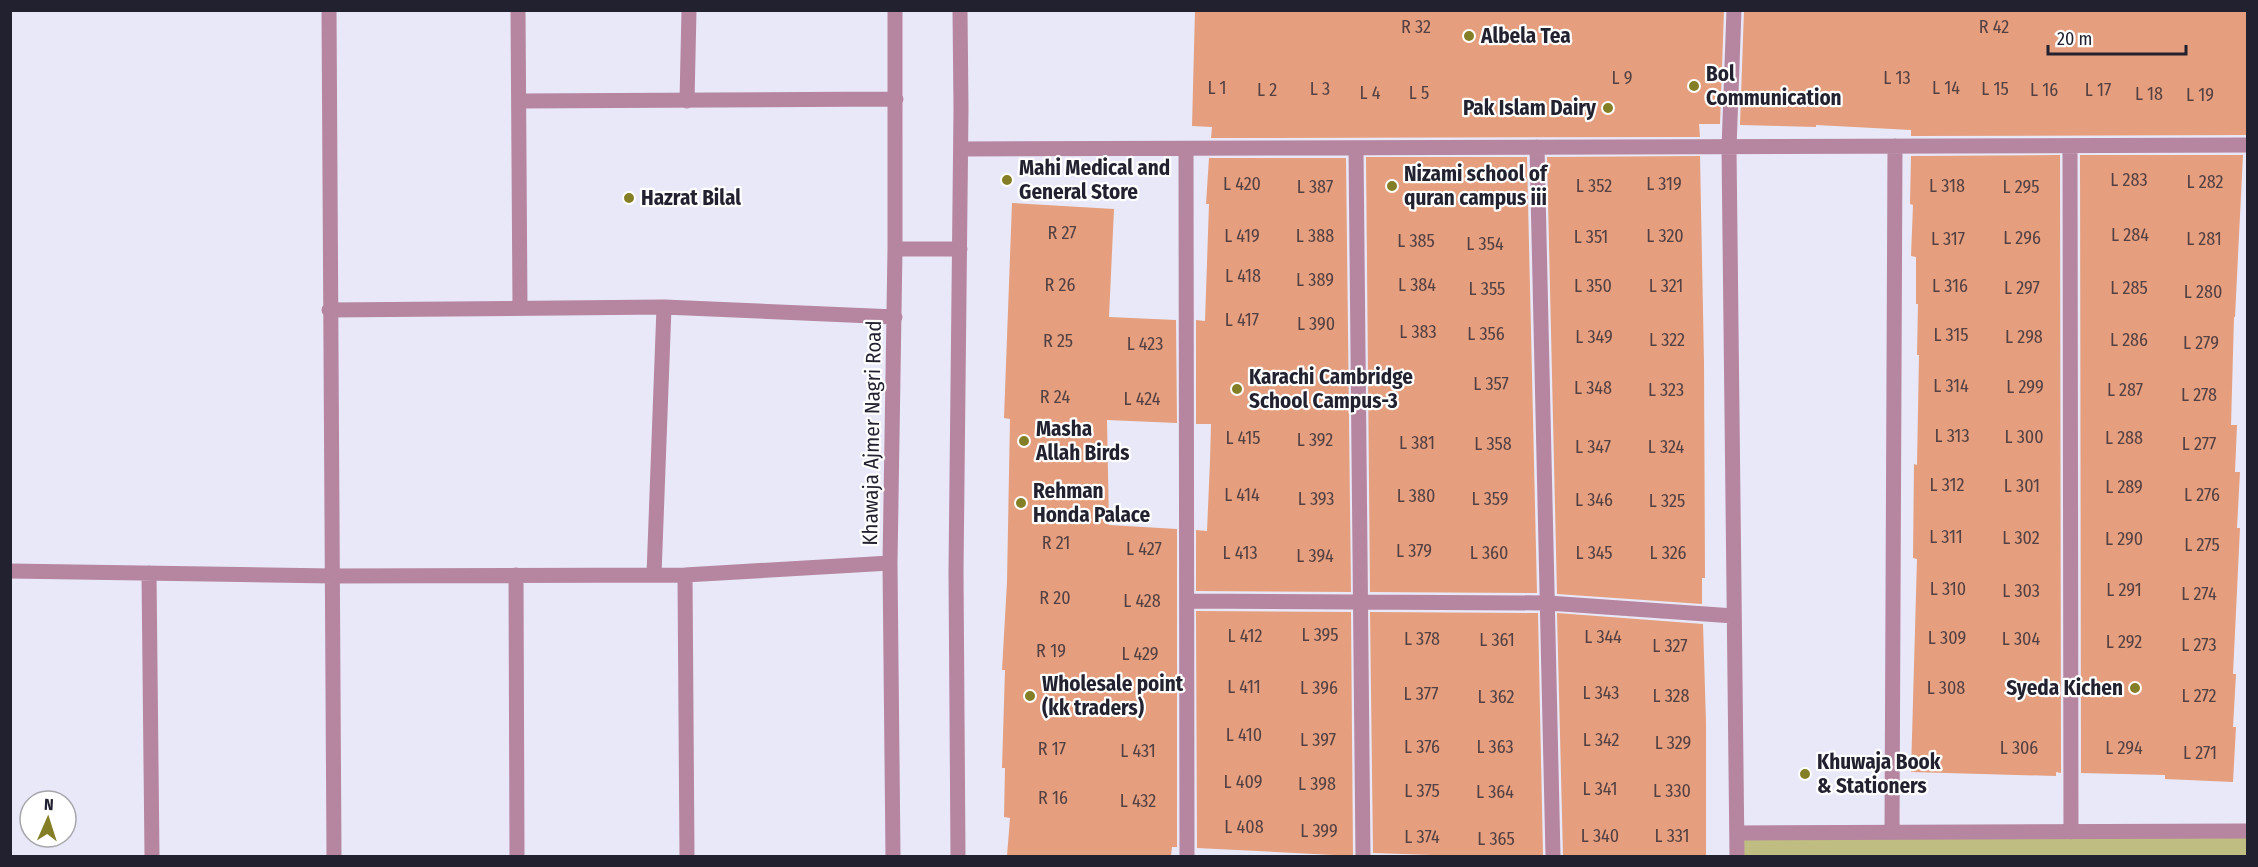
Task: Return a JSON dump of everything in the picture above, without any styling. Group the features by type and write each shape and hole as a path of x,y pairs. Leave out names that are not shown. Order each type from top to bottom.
{"street":[{"path":"329,10 334,856"},
{"path":"518,10 520,308"},
{"path":"687,101 689,10"},
{"name":"Khawaja Ajmer Nagri Road","path":"894,856 890,563 896,249 895,10"},
{"path":"958,856 956,572 961,149 960,10"},
{"path":"1734,10 1729,148 1737,856"},
{"path":"519,101 896,99"},
{"path":"961,149 2247,145"},
{"path":"1892,832 1895,146"},
{"path":"2070,146 2071,832"},
{"path":"1537,147 1553,856"},
{"path":"1186,149 1188,856"},
{"path":"1356,149 1363,856"},
{"path":"896,249 960,249"},
{"path":"329,310 664,306 895,317"},
{"path":"654,575 664,306"},
{"path":"10,571 332,576 685,575 890,563"},
{"path":"149,573 152,856"},
{"path":"516,575 517,856"},
{"path":"685,575 687,856"},
{"path":"1187,601 1548,603 1734,616"},
{"path":"1738,833 2247,831"}],"shaded area":[{"path":"2247,830 2248,856 1738,856 1738,833"}],"building":[{"path":"1195,10 1724,10 1720,124 1699,124 1700,137 1211,138 1212,127 1192,126"},
{"path":"1744,10 2247,10 2247,135 1911,136 1911,130 1816,125 1816,127 1740,125"},
{"path":"2060,155 2061,773 2056,772 2056,776 1911,772 1917,559 1913,558 1914,464 1917,465 1919,355 1917,355 1916,257 1911,256 1913,205 1910,204 1911,156"},
{"path":"2080,155 2243,155 2231,425 2237,425 2235,472 2240,472 2237,528 2240,528 2233,674 2236,674 2233,727 2236,727 2233,782 2165,779 2165,775 2081,773"},
{"path":"1700,156 1705,578 1702,578 1702,604 1557,594 1547,157"},
{"path":"1366,157 1527,157 1537,593 1370,592"},
{"path":"1209,158 1346,158 1351,592 1196,591 1196,530 1207,531 1210,461 1211,424 1196,424 1196,320 1205,321 1209,204 1206,204"},
{"path":"1012,203 1114,209 1109,317 1176,320 1177,423 1107,420 1109,525 1177,529 1177,847 1172,847 1171,856 1007,856 1010,818 1004,817 1005,768 1002,768 1005,670 1002,670 1007,582 1010,419 1004,418"},
{"path":"1196,611 1351,612 1353,856 1197,848"},
{"path":"1370,612 1538,613 1543,856 1373,853"},
{"path":"1557,613 1703,624 1706,856 1563,856"}],"place":[{"name":"Albela Tea","path":"1469,36"},
{"name":"Bol Communication","path":"1694,86"},
{"name":"Pak Islam Dairy","path":"1608,108"},
{"name":"Mahi Medical and General Store","path":"1007,180"},
{"name":"Nizami school of quran campus iii","path":"1392,186"},
{"name":"Hazrat Bilal","path":"629,198"},
{"name":"Karachi Cambridge School Campus-3","path":"1237,389"},
{"name":"Masha Allah Birds","path":"1024,441"},
{"name":"Rehman Honda Palace","path":"1021,503"},
{"name":"Syeda Kichen","path":"2135,688"},
{"name":"Wholesale point (kk traders)","path":"1030,696"},
{"name":"Khuwaja Book & Stationers","path":"1805,774"}]}
